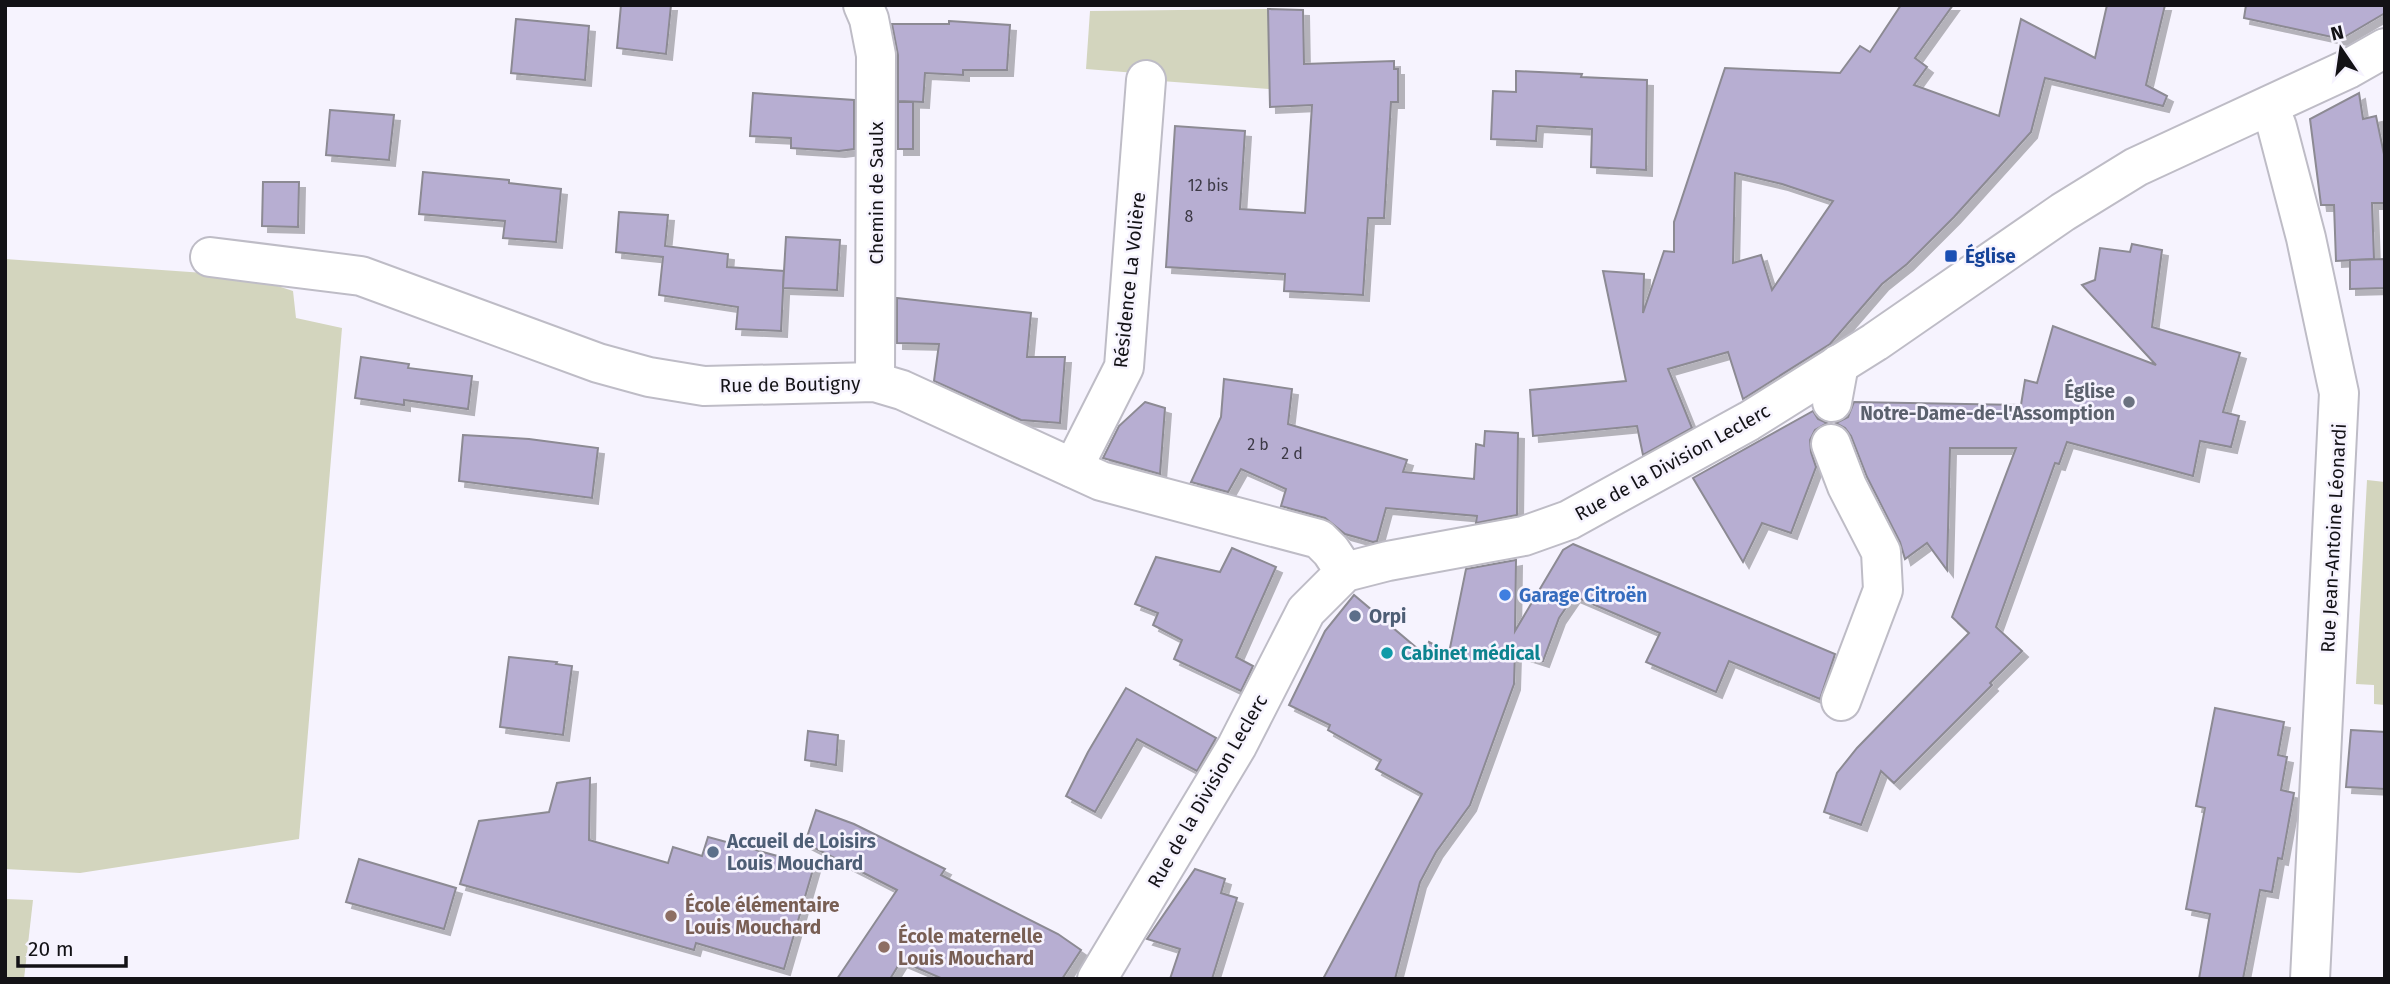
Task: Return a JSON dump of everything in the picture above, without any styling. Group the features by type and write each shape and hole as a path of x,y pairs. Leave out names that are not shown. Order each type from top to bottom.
{"street":[{"name":"Chemin de Saulx","path":"863,5 869,19 876,55 875,382"},
{"name":"Rue de la Division Leclerc","path":"1097,979 1237,746 1306,611 1345,572 1388,561 1524,536 1569,520 1749,421 1875,342 2063,212 2136,167 2348,69 2385,48"},
{"name":"Résidence La Volière","path":"1073,468 1124,368 1146,80"},
{"name":"Rue Jean-Antoine Léonardi","path":"2269,106 2306,238 2339,393 2311,979"},
{"name":"Rue de Boutigny","path":"210,257 361,276 597,363 649,377 704,386 875,382 902,390 1101,481 1319,539 1345,572"},
{"path":"1832,402 1839,364"},
{"path":"1830,443 1847,486 1881,552 1883,590 1840,701"}],"green space":[{"path":"1268,9 1269,89 1161,81 1161,75 1086,69 1090,11"},
{"path":"5,259 247,276 293,291 296,318 342,328 299,839 80,873 5,869"},
{"path":"2367,480 2385,482 2385,705 2374,704 2374,685 2356,684"},
{"path":"5,899 33,900 24,979 5,979"}],"building":[{"path":"621,5 671,5 666,54 617,48"},
{"path":"1901,5 1953,5 1915,58 1927,67 1914,85 1999,116 2021,19 2095,58 2107,5 2165,5 2146,85 2167,96 2163,106 2045,78 2031,132 1954,217 1907,264 1882,284 1830,344 1743,399 1728,352 1668,369 1692,428 1643,455 1637,426 1533,436 1530,390 1626,381 1603,271 1644,274 1643,313 1664,251 1674,252 1674,222 1725,68 1840,73 1860,46 1870,52","holes":["1735,173 1782,184 1833,201 1772,290 1761,255 1733,263"]},
{"path":"2246,5 2385,5 2385,13 2341,39 2244,18"},
{"path":"1268,9 1303,10 1304,64 1394,61 1394,69 1398,69 1398,102 1391,102 1384,218 1368,218 1363,295 1284,291 1285,274 1166,267 1175,126 1245,131 1240,209 1305,213 1312,105 1270,107"},
{"path":"516,19 589,26 585,80 511,73"},
{"path":"949,21 1010,25 1007,70 963,70 963,75 925,73 923,102 898,101 898,55 892,24 949,24"},
{"path":"1516,71 1647,80 1646,170 1591,167 1592,129 1537,126 1536,141 1491,139 1493,91 1516,92"},
{"path":"753,93 854,100 854,149 839,151 791,148 791,138 750,136"},
{"path":"2359,93 2363,119 2376,116 2385,159 2385,203 2372,203 2374,259 2336,261 2334,205 2321,205 2310,119"},
{"path":"898,102 913,102 913,149 898,149"},
{"path":"330,110 394,115 389,160 326,155"},
{"path":"423,172 509,180 509,183 561,189 556,242 503,238 505,221 419,214"},
{"path":"263,182 299,182 298,227 262,226"},
{"path":"619,212 668,215 665,246 728,254 727,267 784,271 781,331 736,329 738,307 659,295 663,257 616,252"},
{"path":"786,237 840,240 837,290 783,288"},
{"path":"2132,244 2162,250 2152,327 2240,353 2223,412 2239,416 2231,447 2200,441 2193,476 2067,442 2059,464 2055,463 1996,627 2022,651 1990,683 1992,685 1894,783 1881,771 1861,825 1824,812 1837,773 1857,748 1969,633 1952,617 2016,448 1950,448 1947,570 1927,543 1905,559 1900,542 1867,477 1851,436 1845,428 1836,423 1848,417 1854,402 2021,405 2025,380 2037,383 2053,326 2156,365 2082,285 2095,280 2100,248 2130,252"},
{"path":"2385,259 2385,288 2350,289 2350,260"},
{"path":"897,298 1031,313 1027,357 1065,357 1060,423 1021,420 934,381 939,344 897,343"},
{"path":"361,357 409,364 408,368 472,376 468,409 404,400 404,405 355,398"},
{"path":"1224,379 1292,389 1288,424 1407,460 1403,472 1474,479 1476,444 1484,446 1485,431 1518,433 1517,515 1476,523 1477,516 1386,508 1377,541 1373,542 1345,534 1325,518 1281,506 1286,489 1241,469 1228,492 1191,482 1221,417"},
{"path":"1145,402 1165,408 1160,474 1103,458 1119,426"},
{"path":"1813,411 1818,419 1827,423 1815,430 1810,440 1816,467 1791,533 1762,523 1743,562 1693,478"},
{"path":"463,435 529,439 598,448 592,498 459,481"},
{"path":"1573,544 1835,654 1820,699 1729,661 1716,692 1646,662 1660,633 1574,596 1559,618 1543,661 1515,652 1514,684 1470,805 1436,852 1420,882 1395,979 1323,979 1422,794 1376,769 1381,760 1328,730 1330,725 1289,705 1325,631 1354,595 1424,654 1429,642 1449,653 1466,569 1516,560 1515,631 1563,550"},
{"path":"1232,548 1276,567 1236,657 1253,666 1241,691 1174,659 1182,640 1153,625 1158,613 1135,604 1156,557 1220,572"},
{"path":"509,657 572,666 563,735 500,727"},
{"path":"1126,688 1216,738 1197,771 1137,739 1095,812 1066,796 1088,752"},
{"path":"2215,708 2284,722 2278,755 2287,757 2281,790 2294,793 2282,859 2278,858 2272,892 2260,890 2243,979 2199,979 2210,914 2186,909 2205,808 2196,806"},
{"path":"2351,730 2385,732 2385,789 2346,787"},
{"path":"808,731 838,735 836,765 805,760"},
{"path":"590,778 589,840 668,863 673,847 702,856 708,837 814,866 784,969 696,943 694,950 460,884 479,821 549,812 557,783"},
{"path":"816,810 854,824 945,869 941,875 1058,934 1081,950 1062,979 943,979 901,961 890,979 837,979 897,890 805,843"},
{"path":"359,859 456,888 444,929 346,902"},
{"path":"1195,869 1225,879 1221,893 1237,898 1212,979 1170,979 1180,949 1147,939"}],"place":[{"name":"Église","path":"1951,256"},
{"name":"Église Notre-Dame-de-l'Assomption","path":"2129,402"},
{"name":"Garage Citroën","path":"1505,595"},
{"name":"Orpi","path":"1355,616"},
{"name":"Cabinet médical","path":"1387,653"},
{"name":"Accueil de Loisirs Louis Mouchard","path":"713,852"},
{"name":"École élémentaire Louis Mouchard","path":"671,916"},
{"name":"École maternelle Louis Mouchard","path":"884,947"}]}
